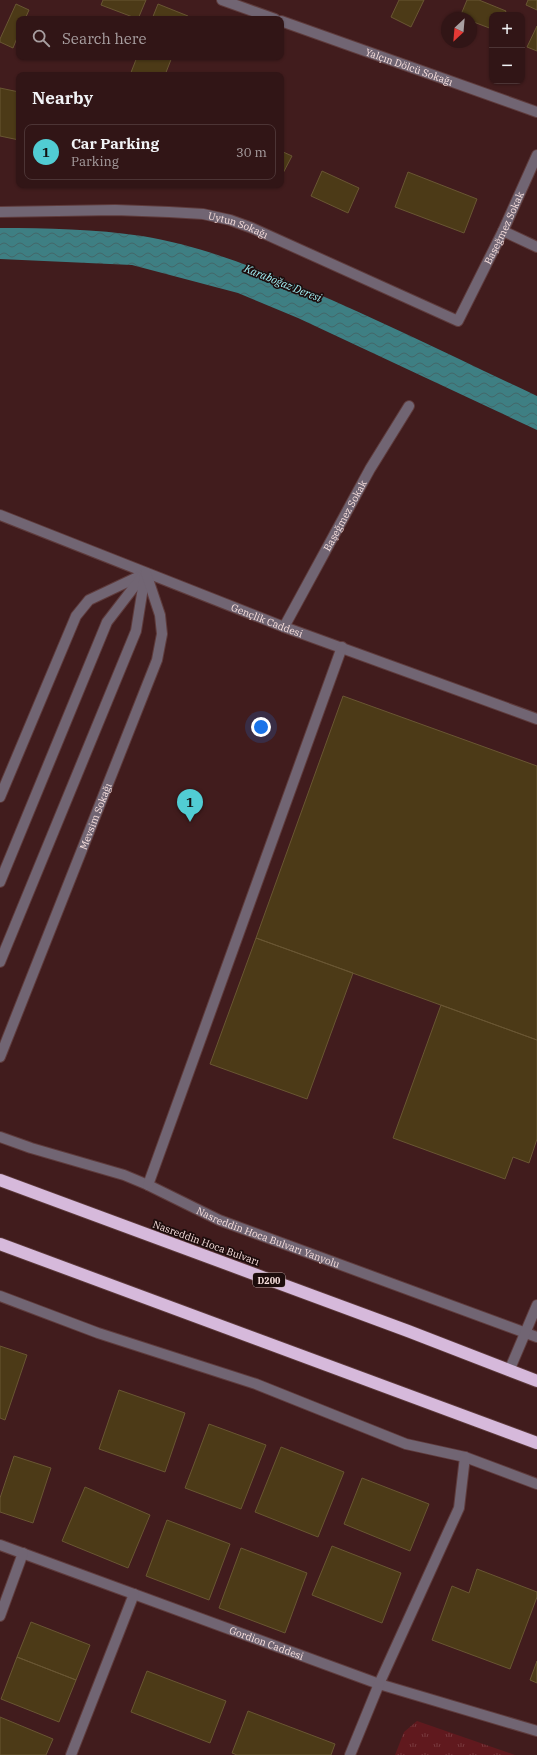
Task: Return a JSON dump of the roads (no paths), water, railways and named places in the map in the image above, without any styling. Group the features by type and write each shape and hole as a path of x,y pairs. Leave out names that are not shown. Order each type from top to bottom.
{"highway":[{"name":"Nasreddin Hoca Bulvarı","path":"0,1180 401,1328 537,1381"},
{"path":"0,1244 537,1443"}],"street":[{"path":"222,0 267,16"},
{"name":"Yalçın Dölcü Sokağı","path":"284,22 537,112"},
{"name":"Başeğmez Sokak","path":"458,321 503,231 537,155"},
{"name":"Uytun Sokağı","path":"0,212 115,210 204,214 230,220 252,228 458,321"},
{"path":"503,231 537,247"},
{"name":"Başeğmez Sokak","path":"284,627 370,469 409,406"},
{"name":"Gençlik Caddesi","path":"0,515 284,627 537,719"},
{"path":"0,798 76,616 89,600 146,573"},
{"path":"0,882 107,622 146,573"},
{"path":"0,962 136,631 146,573"},
{"name":"Mevsim Sokağı","path":"0,1056 157,660 162,634 160,615 146,573"},
{"path":"148,1185 342,647"},
{"name":"Nasreddin Hoca Bulvarı Yanyolu","path":"0,1137 31,1148 124,1175 148,1185 219,1220 537,1337"},
{"path":"0,1296 98,1333 256,1384 406,1444 465,1457 537,1484"},
{"path":"509,1371 537,1305"},
{"path":"350,1755 379,1684 459,1508 465,1457"},
{"name":"Gordion Caddesi","path":"0,1545 379,1684 537,1731"},
{"path":"0,1616 23,1553"},
{"path":"71,1755 134,1594"}],"water":[{"name":"Karaboğaz Deresi","path":"0,228 71,229 142,236 184,245 246,265 306,289 422,341 537,396 537,430 298,318 238,293 132,265 0,259"}],"place":[{"name":"Car Parking","path":"190,822"}]}
